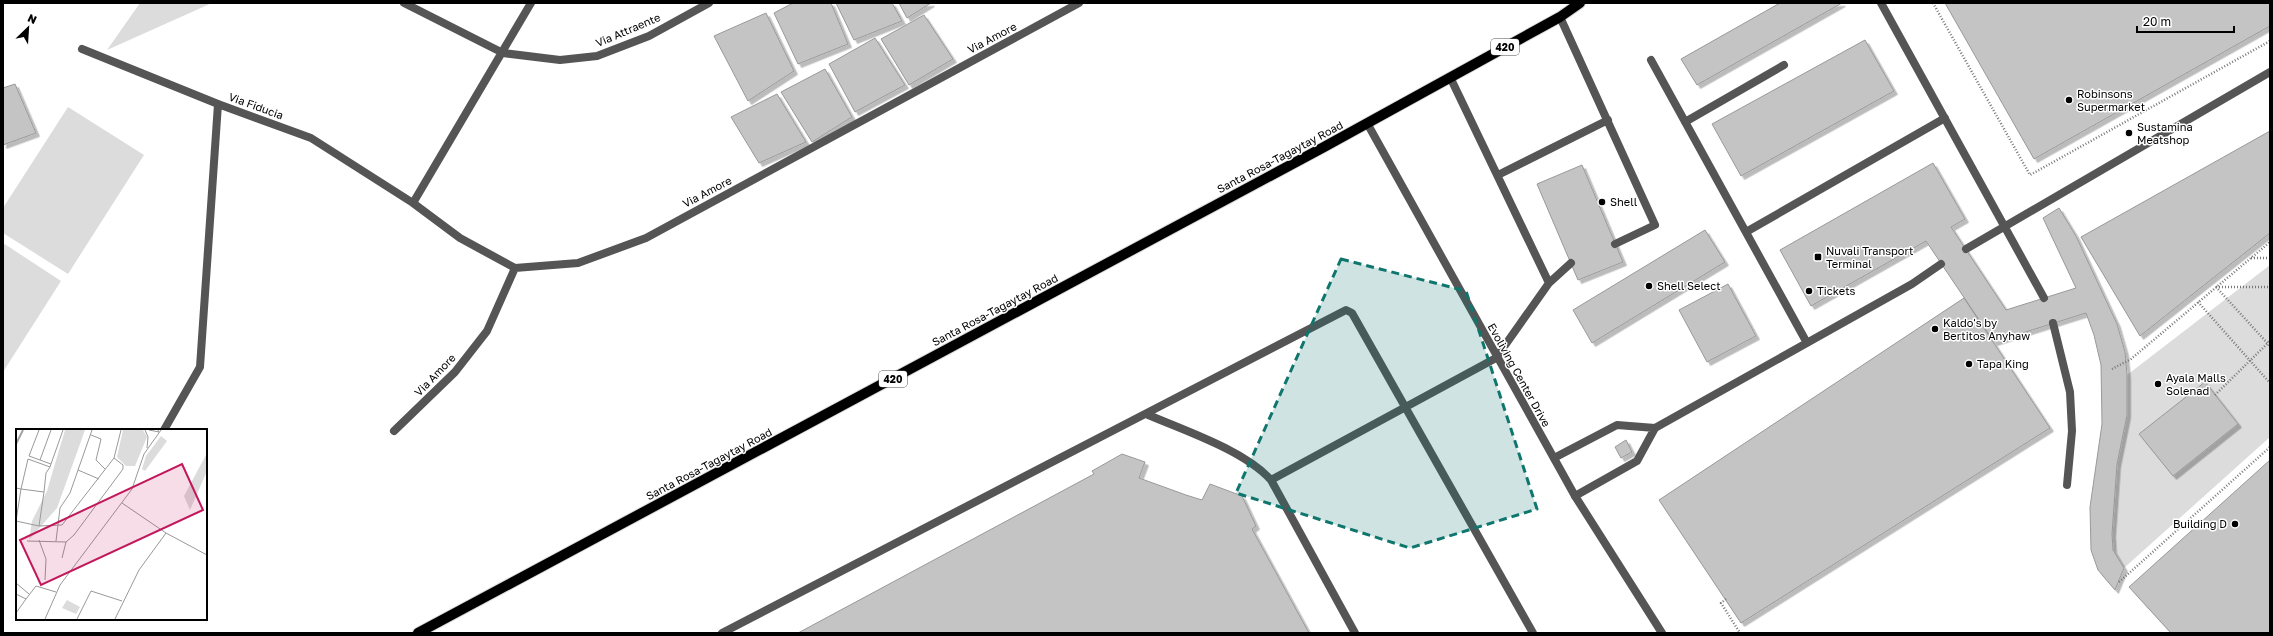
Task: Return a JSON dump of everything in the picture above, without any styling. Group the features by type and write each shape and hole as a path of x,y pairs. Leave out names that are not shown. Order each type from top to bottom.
{"main road":[{"name":"Santa Rosa-Tagaytay Road","path":"418,633 1450,78 1560,17 1580,3"}],"street":[{"name":"Via Attraente","path":"404,3 503,53 560,60 597,56 649,36 709,3"},
{"path":"413,203 503,53 531,3"},
{"name":"Via Amore","path":"394,432 455,372 486,331 515,268 578,263 646,238 1079,3"},
{"path":"1881,3 2044,298"},
{"path":"1560,17 1655,225 1615,244"},
{"name":"Via Fiducia","path":"82,49 218,104 311,138 413,203 460,238 515,268"},
{"path":"1651,60 1807,343"},
{"path":"1685,122 1784,65"},
{"path":"1966,249 2270,72"},
{"path":"1450,78 1550,283"},
{"path":"165,429 200,367 218,104"},
{"path":"1746,232 1945,118"},
{"path":"1498,175 1608,120"},
{"name":"Evoliving Center Drive","path":"1366,123 1496,358 1575,496 1662,633"},
{"path":"1271,480 1496,358 1550,283 1571,263"},
{"path":"1575,496 1637,461 1655,428 1912,284 1941,264"},
{"path":"722,633 1346,310 1352,313 1533,633"},
{"path":"2053,323 2070,392 2072,431 2067,485"},
{"path":"1146,414 1234,453 1260,468 1271,480 1355,633"},
{"path":"1554,458 1617,424 1655,428"}],"path":[{"path":"1933,3 2030,175 2270,41"},
{"path":"2112,369 2131,359 2270,242"},
{"path":"2251,258 2270,258"},
{"path":"2216,287 2270,287"},
{"path":"2215,395 2269,343 2216,287"},
{"path":"2198,302 2270,383"},
{"path":"2119,582 2270,447"},
{"path":"1726,599 1721,603 1740,633"}],"highlighted area":[{"path":"1341,259 1466,291 1537,509 1410,548 1236,493"}],"shaded area":[{"path":"140,3 212,3 107,50"},
{"path":"68,107 144,155 68,274 3,233 3,208"},
{"path":"3,243 61,281 3,372"},
{"path":"2270,265 2270,437 2124,568 2113,550 2112,534 2117,464 2127,415 2127,375"}],"building":[{"path":"793,3 831,3 848,44 798,64 774,13"},
{"path":"836,3 892,3 902,21 854,40"},
{"path":"899,3 931,3 907,18"},
{"path":"1780,3 1842,3 1697,85 1681,59"},
{"name":"Robinsons Supermarket","path":"1945,3 2270,3 2270,26 2034,159"},
{"path":"766,13 794,71 748,101 714,36"},
{"path":"924,15 953,59 909,85 881,39"},
{"path":"875,38 905,85 855,112 829,64"},
{"path":"1865,40 1894,91 1741,176 1712,124"},
{"path":"825,69 852,117 812,142 781,92"},
{"path":"15,84 36,133 3,145 3,88"},
{"path":"777,94 806,142 759,163 731,117"},
{"path":"2270,131 2270,233 2140,336 2081,237"},
{"path":"1933,163 1965,219 1951,227 2006,310 2076,288 2043,218 2059,208 2076,236 2117,324 2125,352 2127,375 2127,415 2117,464 2112,534 2113,550 2124,568 2115,590 2098,570 2091,550 2090,507 2102,424 2101,365 2094,335 2086,313 1994,342 1926,241 1811,306 1780,250"},
{"path":"1582,165 1623,262 1578,280 1537,184"},
{"name":"Shell Select","path":"1705,230 1725,262 1592,343 1573,310"},
{"path":"1728,284 1756,336 1707,362 1679,310"},
{"path":"1964,298 2050,428 1741,623 1659,500"},
{"path":"2205,382 2238,424 2173,476 2139,434"},
{"path":"1626,440 1632,452 1621,458 1615,447"},
{"path":"1122,454 1145,462 1139,478 1186,495 1202,500 1210,484 1242,496 1256,526 1252,529 1309,633 798,633 1094,474 1092,471"},
{"name":"Building D","path":"2270,460 2270,633 2171,633 2129,587"}],"place":[{"name":"Robinsons Supermarket","path":"2069,100"},
{"name":"Sustamina Meatshop","path":"2129,133"},
{"name":"Shell","path":"1602,202"},
{"name":"Nuvali Transport Terminal","path":"1818,257"},
{"name":"Shell Select","path":"1649,286"},
{"name":"Tickets","path":"1809,291"},
{"name":"Kaldo's by Bertitos Anyhaw","path":"1935,329"},
{"name":"Tapa King","path":"1969,364"},
{"name":"Ayala Malls Solenad","path":"2158,384"},
{"name":"Building D","path":"2235,524"}]}
